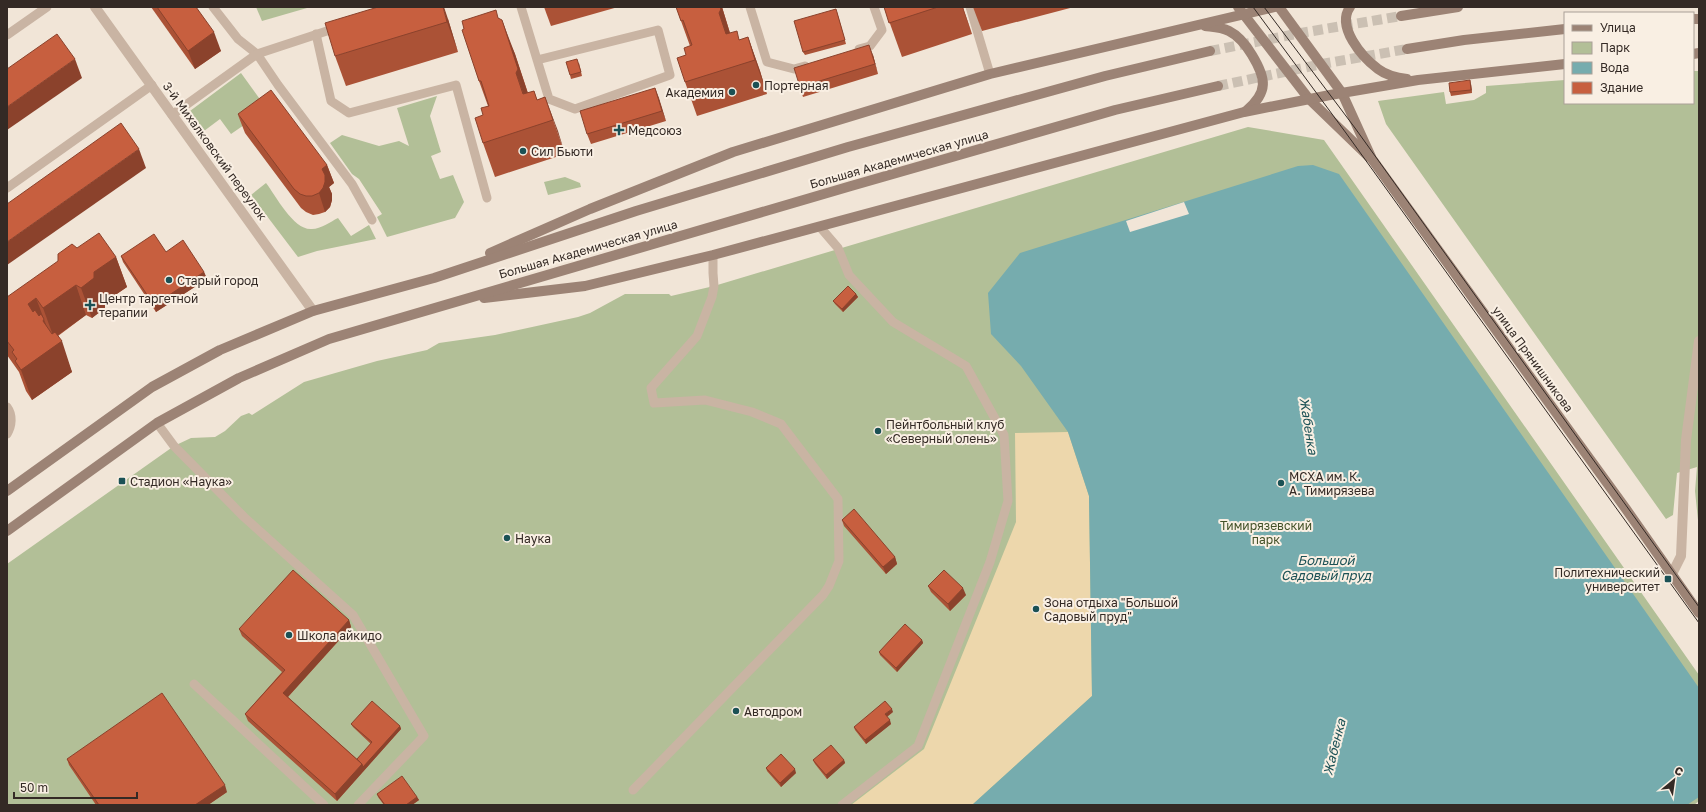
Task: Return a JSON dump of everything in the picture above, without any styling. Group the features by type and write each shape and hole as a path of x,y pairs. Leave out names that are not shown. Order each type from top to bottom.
{"main road":[{"path":"434,278 590,209 733,152 990,74 1196,25 1241,11 1275,7"},
{"name":"улица Прянишникова","path":"1279,7 1342,93 1372,159 1699,613"},
{"path":"1350,7 1346,18 1346,27 1351,39 1363,54 1379,70 1392,76 1418,80"},
{"path":"1401,16 1458,7"},
{"name":"улица Прянишникова","path":"1241,11 1309,99 1344,134 1372,159"},
{"path":"1196,25 1222,28 1230,31 1247,46 1259,66 1264,76 1261,92 1257,100 1244,112"},
{"path":"1407,49 1464,40 1564,29"},
{"name":"Большая Академическая улица","path":"7,491 152,387 220,350 313,311 434,278 636,211 848,147 1105,76 1210,51"},
{"path":"455,302 585,286 820,227 1244,112 1418,80 1564,64"},
{"name":"Большая Академическая улица","path":"7,531 157,423 238,378 329,339 1100,115 1218,86"}],"street":[{"name":"3-й Михалковский переулок","path":"95,7 313,311"},
{"path":"1672,574 1681,556 1686,440 1699,341"}],"lane":[{"path":"7,35 48,7"},
{"path":"214,7 238,39 257,54 278,85 352,184 372,220"},
{"path":"521,7 537,60 549,99 575,109 670,75 658,30 537,60"},
{"path":"750,7 767,62 794,69 816,62"},
{"path":"847,53 870,46 882,30 874,7"},
{"path":"970,7 990,74"},
{"path":"172,115 257,54 345,25"},
{"path":"316,34 331,101 349,113 456,85 487,198"},
{"path":"7,188 152,85"},
{"path":"820,227 838,248 849,275 893,322 966,366 1004,435 1008,501 990,562 918,746 842,805"},
{"path":"633,790 822,595 829,586 839,561 838,499 781,424 752,412 705,400 654,403 651,388 697,336 712,298 714,286 712,273 713,255"},
{"path":"7,407 11,420 10,429 7,434"},
{"path":"157,423 174,446 244,517 354,615 424,736 358,805"},
{"path":"194,684 324,805"}],"green space":[{"path":"256,7 306,7 307,8 262,21"},
{"path":"1694,71 1699,71 1699,530 1695,491 1697,467 1677,473 1673,515 1666,519 1386,124 1378,101 1444,92 1446,104 1474,100 1486,93 1486,86 1564,80 1564,104 1694,104"},
{"path":"241,73 267,109 231,134 220,119 204,131 190,111"},
{"path":"437,96 430,116 441,152 431,156 440,179 453,175 464,202 455,218 387,237 377,217 382,214 359,179 352,174 330,143 342,135 379,146 399,141 409,146 397,108"},
{"name":"Тимирязевский парк","path":"1248,127 1324,140 1699,675 1699,801 1694,805 7,805 7,564 174,446 191,438 215,437 225,431 241,416 249,413 252,415 304,382 377,361 427,350 439,343 495,335 578,317 590,313 625,294 669,294 671,296 714,286"},
{"path":"565,177 580,183 581,187 548,195 544,182"},
{"path":"266,183 292,219 305,228 319,228 338,218 351,236 369,225 376,239 317,251 298,257 251,195"}],"sand":[{"name":"Зона отдыха \"Большой Садовый пруд\"","path":"1068,432 1089,496 1092,696 972,805 851,805 924,749 1016,522 1015,433"}],"water":[{"name":"Большой Садовый пруд","path":"1313,165 1339,174 1699,688 1699,797 1687,805 972,805 1092,696 1089,496 1068,432 1021,366 991,334 988,293 1020,253 1298,166"}],"pier":[{"path":"1184,202 1189,214 1130,232 1126,221"}],"building":[{"path":"157,7 196,7 214,32 188,51"},
{"path":"378,7 443,7 447,22 335,56 325,23"},
{"path":"676,7 720,7 721,9 719,13 726,34 737,31 739,40 748,37 755,60 685,82 677,58 686,55 684,48 692,45 683,20 681,21"},
{"path":"884,7 938,7 889,23"},
{"path":"836,9 845,40 803,52 794,21"},
{"path":"496,10 498,18 502,20 518,69 516,73 523,94 534,91 537,100 545,97 553,120 483,143 475,118 483,115 481,108 489,106 462,30 464,29 462,21"},
{"path":"57,34 75,59 7,107 7,69"},
{"path":"869,45 875,64 800,87 794,68"},
{"path":"577,59 581,72 570,75 566,62"},
{"path":"1470,80 1471,90 1450,92 1449,83"},
{"path":"655,88 662,111 587,134 580,111"},
{"path":"271,90 327,165 322,169 325,175 323,188 319,193 312,196 300,194 294,189 238,114"},
{"path":"121,123 139,149 7,242 7,204"},
{"path":"99,233 116,257 94,272 94,278 81,288 76,285 43,308 36,298 28,304 33,312 35,310 39,316 41,314 44,319 43,321 52,334 55,332 62,341 21,370 15,361 17,359 12,352 14,350 7,341 7,297 58,261 58,254 72,244 77,248"},
{"path":"154,234 166,252 183,240 204,272 154,305 121,256"},
{"path":"848,286 856,294 842,309 833,301"},
{"path":"854,509 895,557 883,567 842,520"},
{"path":"293,570 349,620 283,693 362,764 335,794 245,714 285,670 239,629"},
{"path":"944,570 963,588 948,604 928,586"},
{"path":"905,624 922,640 896,668 879,652"},
{"path":"162,693 225,785 195,805 99,805 67,759"},
{"path":"372,701 400,726 363,767 357,759 372,742 351,724"},
{"path":"885,701 892,709 885,714 890,720 865,740 854,727"},
{"path":"831,745 844,760 826,775 813,760"},
{"path":"781,754 795,769 780,783 766,768"},
{"path":"402,776 417,797 406,805 385,805 377,794"}],"tunnel":[{"path":"1210,51 1301,33 1401,16"},
{"path":"1218,86 1322,64 1407,49"}],"tram line":[{"path":"1253,7 1346,133 1699,623"},
{"path":"1264,7 1355,128 1699,607"}],"place":[{"name":"Портерная","path":"756,85"},
{"name":"Академия","path":"732,92"},
{"name":"Медсоюз","path":"619,130"},
{"name":"Сил Бьюти","path":"523,151"},
{"name":"Старый город","path":"169,280"},
{"name":"Центр таргетной терапии","path":"90,305"},
{"name":"Пейнтбольный клуб «Северный олень»","path":"878,431"},
{"name":"Стадион «Наука»","path":"122,481"},
{"name":"МСХА им. К. А. Тимирязева","path":"1281,483"},
{"name":"Наука","path":"507,538"},
{"name":"Политехнический университет","path":"1668,579"},
{"name":"Зона отдыха \"Большой Садовый пруд\"","path":"1036,609"},
{"name":"Школа айкидо","path":"289,635"},
{"name":"Автодром","path":"736,711"}],"water label":[{"name":"Жабенка","path":"1309,426"},
{"name":"Жабенка","path":"1334,747"}]}
